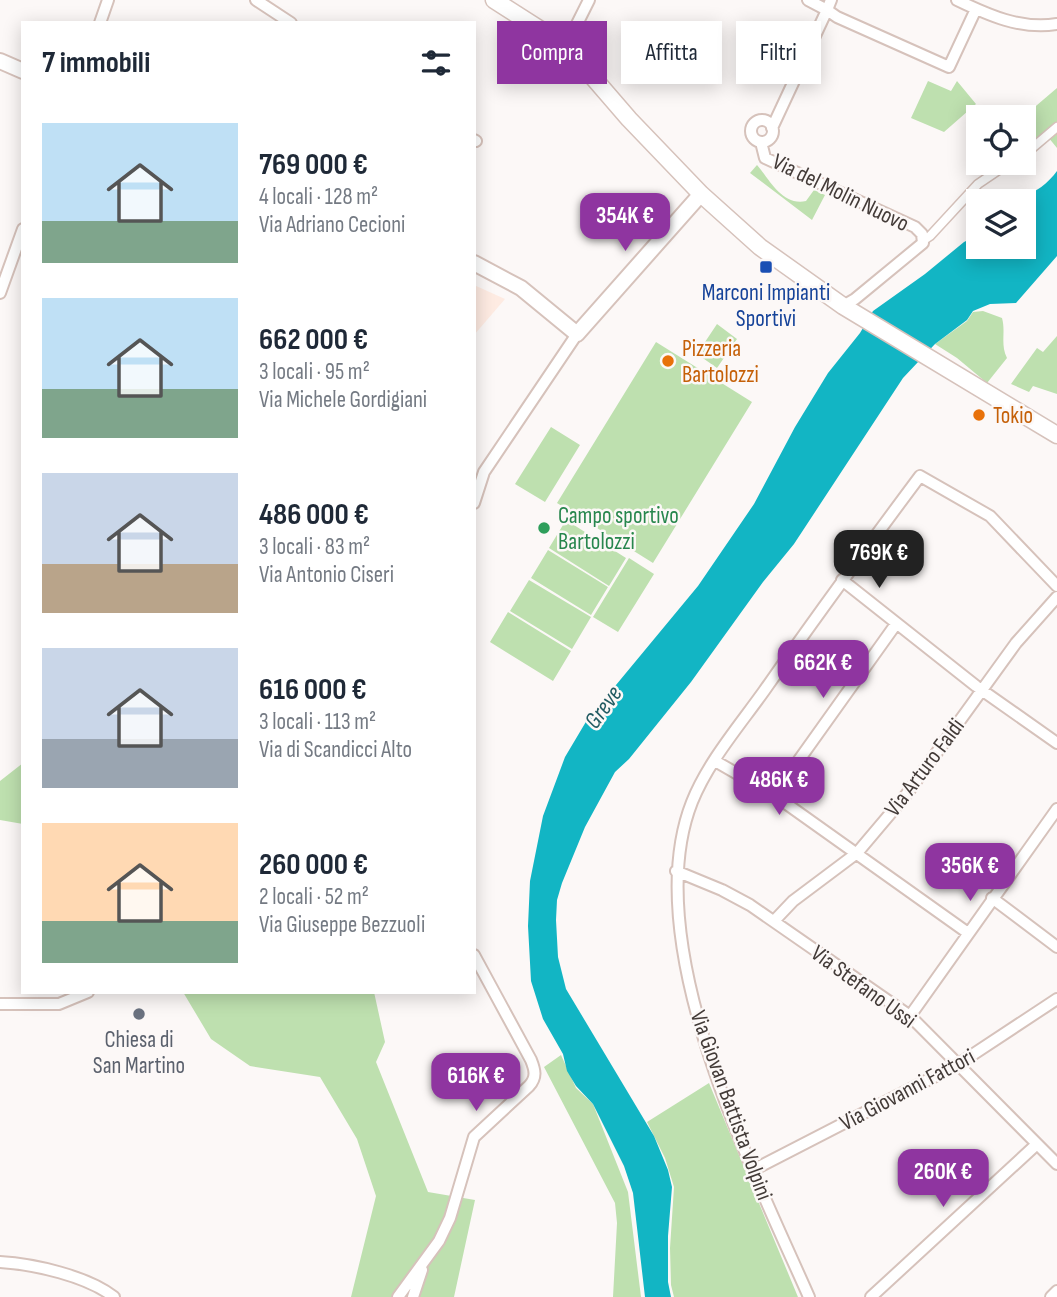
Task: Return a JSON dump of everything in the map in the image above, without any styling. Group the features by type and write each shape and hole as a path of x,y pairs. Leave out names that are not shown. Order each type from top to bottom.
{"main road":[{"path":"502,2 530,21"},
{"path":"599,84 701,194 760,247 849,310 1057,436"}],"street":[{"path":"101,21 108,0"},
{"path":"256,0 288,21"},
{"path":"578,21 589,0"},
{"path":"808,0 829,5 949,67 976,9"},
{"path":"957,0 1002,19 1025,24 1057,24"},
{"path":"772,128 764,121 758,121 753,126 752,136 761,142 770,138 772,128 829,5"},
{"path":"0,61 21,70"},
{"path":"1036,145 1057,127"},
{"name":"Via del Molin Nuovo","path":"761,142 765,158 915,227 924,240"},
{"name":"Via del Molin Nuovo","path":"849,310 865,291 923,243 978,184 991,175"},
{"path":"476,497 484,472 577,334 701,194"},
{"path":"0,293 21,235"},
{"path":"476,264 521,288 577,334"},
{"name":"Via Giovan Battista Volpini","path":"809,1297 753,1170 708,1051 694,1002 681,942 676,890 683,833 692,801 715,761 842,580 920,476 990,516 1057,586"},
{"path":"842,580 982,690 1057,743"},
{"name":"Via Arturo Faldi","path":"774,921 793,901 857,853 906,795 1016,643 1057,597"},
{"path":"774,795 896,624"},
{"path":"715,761 774,795 968,933"},
{"path":"910,1016 1057,809"},
{"name":"Via Stefano Ussi","path":"677,871 722,890 774,921 910,1016 1057,1164"},
{"path":"992,898 1057,947"},
{"path":"398,1297 439,1241 450,1218 474,1137 529,1086 535,1073 531,1060 476,959"},
{"path":"0,1004 59,1004 83,994"},
{"name":"Via Giovanni Fattori","path":"753,1170 957,1065 1057,999"},
{"path":"871,1297 1037,1144"},
{"path":"0,1262 26,1264 74,1278 114,1297"},
{"path":"413,1297 423,1264"},
{"path":"1051,1297 1057,1291"}],"shaded area":[{"path":"476,286 505,299 476,333"}],"green space":[{"path":"928,81 951,91 957,81 976,104 966,105 966,113 944,132 911,118"},
{"path":"1057,88 1057,148 1048,137 1036,144 1036,106"},
{"path":"757,165 777,190 790,200 806,201 814,190 825,195 812,220 750,173"},
{"path":"983,311 1002,318 1007,358 987,383 935,344 967,321 973,312"},
{"path":"717,324 737,339 717,368 697,354"},
{"path":"1057,336 1057,394 1033,386 1029,392 1011,384 1037,348 1043,352"},
{"path":"656,342 752,402 653,563 557,503"},
{"path":"551,427 580,445 545,502 515,484"},
{"path":"566,520 626,558 609,586 549,548"},
{"path":"548,550 608,587 591,615 531,578"},
{"path":"629,558 654,574 618,632 593,617"},
{"path":"529,580 591,617 572,649 510,611"},
{"path":"508,612 571,651 553,681 490,642"},
{"path":"21,765 21,824 0,820 0,781"},
{"path":"184,994 374,994 385,1042 376,1062 428,1192 475,1200 454,1297 351,1297 376,1196 357,1139 320,1077 250,1066 211,1039"},
{"path":"561,1055 576,1088 593,1104 628,1192 641,1297 613,1297 617,1223 615,1203 544,1067"},
{"path":"709,1083 798,1297 674,1297 670,1248 674,1187 665,1158 647,1122"}],"water":[{"name":"Greve","path":"1057,171 1057,256 1016,303 990,304 973,311 967,320 935,344 903,378 794,544 763,582 691,682 629,759 615,772 585,827 562,883 557,900 556,920 558,957 566,989 654,1136 672,1187 668,1236 668,1282 671,1297 645,1297 633,1193 624,1166 593,1104 576,1086 567,1071 563,1054 543,1019 531,981 528,926 530,881 543,816 565,757 587,720 698,586 754,504 795,427 828,373 860,333 873,311 966,241 966,259 1036,259 1036,190"}],"place":[{"name":"Marconi Impianti Sportivi","path":"766,267"},
{"name":"Pizzeria Bartolozzi","path":"668,361"},
{"name":"Tokio","path":"979,415"},
{"name":"Campo sportivo Bartolozzi","path":"544,528"},
{"name":"Chiesa di San Martino","path":"139,1014"}]}
